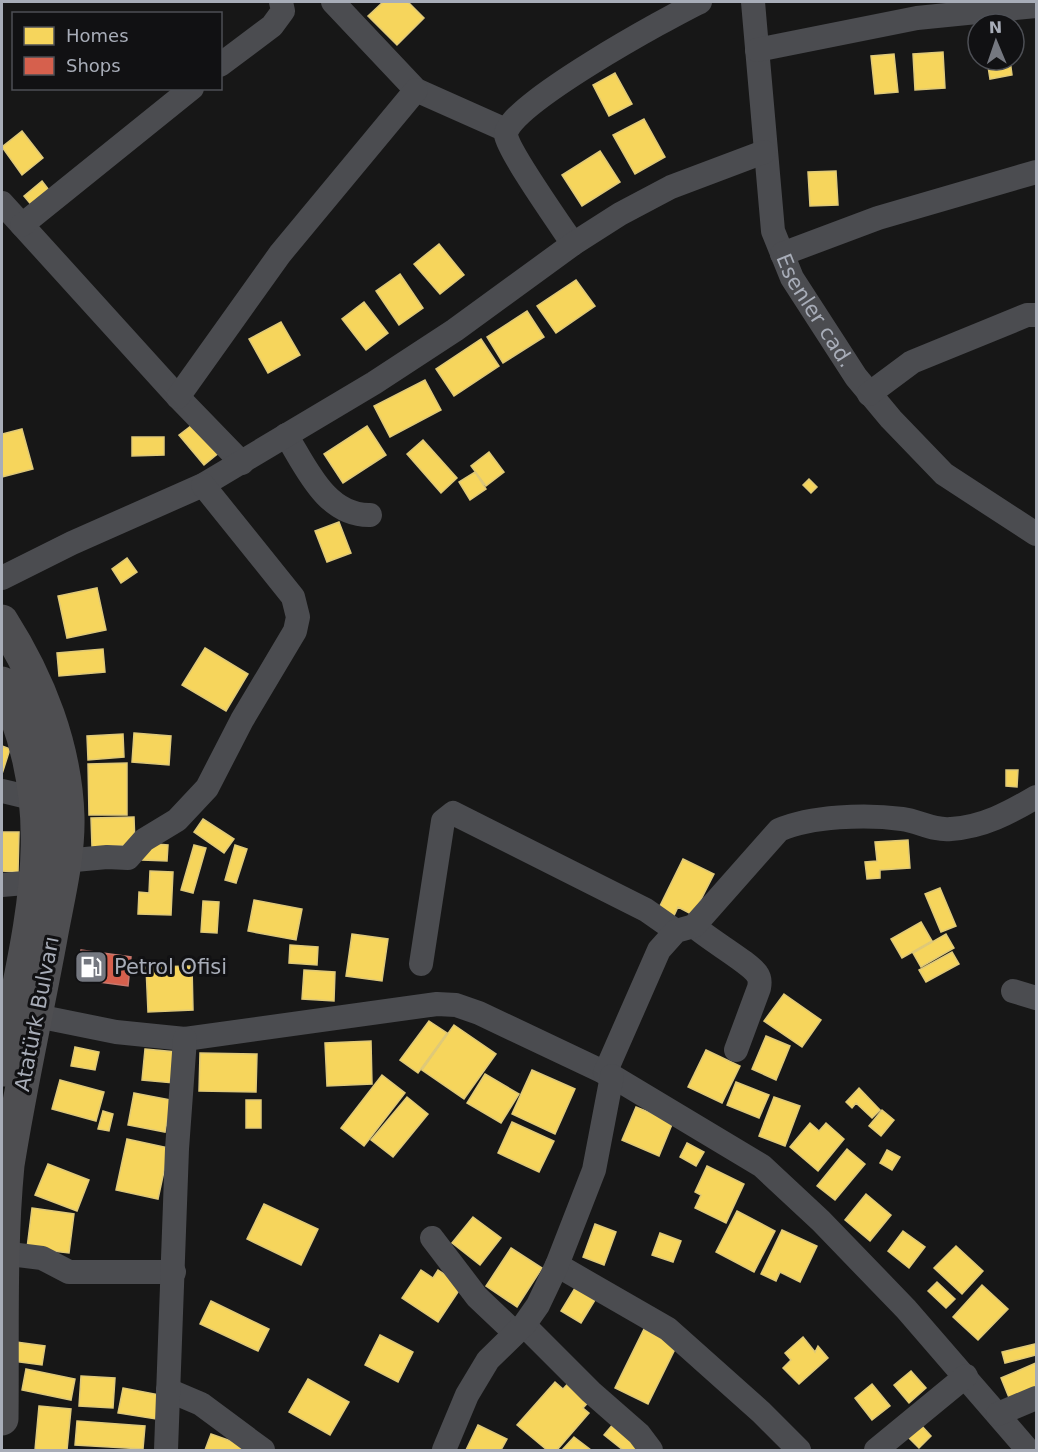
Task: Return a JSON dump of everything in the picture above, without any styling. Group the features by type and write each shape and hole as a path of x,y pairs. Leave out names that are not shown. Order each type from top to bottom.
{"highway":[{"name":"Atatürk Bulvarı","path":"2,621 37,686 52,729 66,799 64,861 31,1001 8,1167 2,1253 2,1419"},
{"name":"Atatürk Bulvarı","path":"2,682 27,754 38,815 31,1001 2,1070"}],"street":[{"path":"222,64 272,26 283,11 281,2"},
{"path":"333,2 416,90 507,130"},
{"path":"573,244 515,153 506,136 507,130 528,105 589,64 700,2"},
{"name":"Esenler cad.","path":"753,2 764,152 773,231 792,278 869,394 944,474 1036,534"},
{"path":"758,50 917,18 1036,6"},
{"path":"22,225 190,90"},
{"path":"178,397 280,254 416,90"},
{"path":"2,575 202,485 242,463 455,330 573,244 620,214 671,187 764,152"},
{"path":"782,254 878,218 1036,172"},
{"path":"2,202 178,397 242,463"},
{"path":"869,394 912,362 1027,315 1036,315"},
{"path":"286,435 325,496 344,510 359,515 370,515"},
{"path":"64,861 107,857 128,858 144,840 177,820 207,788 242,720 295,631 298,617 293,597 202,485"},
{"path":"2,791 36,799"},
{"path":"444,1450 466,1395 488,1360 520,1329 538,1305 557,1265 594,1170 609,1075 659,950 737,880 770,838 779,830 796,823 826,819 902,819 930,828 952,829 976,826 1004,816 1036,797"},
{"path":"421,964 442,821 453,813 710,940 755,971 759,979 759,988 736,1050"},
{"path":"2,885 36,882"},
{"path":"1013,991 1036,998"},
{"path":"31,1001 116,1032 185,1039 247,1033 413,1007 456,1005 479,1012 609,1075 762,1166 828,1229 966,1376 1028,1450"},
{"path":"166,1450 177,1149 185,1039"},
{"path":"432,1238 477,1297 520,1329 639,1434 651,1450"},
{"path":"2,1253 42,1258 69,1272 174,1272"},
{"path":"557,1265 668,1329 761,1412 799,1450"},
{"path":"876,1450 966,1376"},
{"path":"168,1390 201,1404 263,1450"},
{"path":"998,1414 1036,1398"}],"building: Homes":[{"path":"383,2 408,2 424,18 397,45 368,16"},
{"path":"943,52 945,88 915,90 913,54"},
{"path":"894,54 898,92 875,94 871,56"},
{"path":"989,72 1012,72 1012,75 990,79"},
{"path":"615,73 632,104 609,116 593,85"},
{"path":"644,119 665,157 635,174 613,135"},
{"path":"22,131 43,158 22,175 2,147"},
{"path":"600,151 620,182 582,206 562,175"},
{"path":"836,171 838,205 810,206 808,172"},
{"path":"42,181 52,194 34,208 24,196"},
{"path":"439,244 464,275 440,294 414,264"},
{"path":"400,274 423,308 399,325 376,291"},
{"path":"576,280 595,306 556,333 537,306"},
{"path":"364,302 388,333 366,350 342,319"},
{"path":"527,311 544,337 503,363 487,337"},
{"path":"281,322 300,355 268,373 249,339"},
{"path":"481,339 499,366 454,396 436,369"},
{"path":"425,380 441,410 390,437 374,406"},
{"path":"196,422 220,452 204,465 179,435"},
{"path":"367,426 386,455 343,483 324,454"},
{"path":"22,429 33,469 2,477 2,434"},
{"path":"132,437 164,437 164,455 132,456"},
{"path":"423,440 457,478 441,493 407,454"},
{"path":"489,452 504,472 486,486 471,466"},
{"path":"475,472 486,489 470,500 459,482"},
{"path":"809,479 817,487 811,493 803,485"},
{"path":"339,522 351,553 327,562 315,531"},
{"path":"127,558 137,572 121,583 112,569"},
{"path":"97,588 106,630 67,638 58,596"},
{"path":"205,648 248,674 226,711 182,685"},
{"path":"103,649 105,672 59,676 57,653"},
{"path":"134,733 171,736 169,765 132,762"},
{"path":"123,734 124,757 88,760 87,736"},
{"path":"2,746 10,749 2,774"},
{"path":"127,763 127,815 89,815 88,764"},
{"path":"1006,770 1018,770 1017,787 1006,786"},
{"path":"134,817 135,845 92,847 91,818"},
{"path":"203,819 234,839 224,853 194,832"},
{"path":"2,832 19,832 18,872 2,871"},
{"path":"908,840 910,868 880,870 880,878 867,879 865,862 877,861 875,842"},
{"path":"143,843 168,845 167,861 142,860"},
{"path":"194,845 206,848 193,893 181,890"},
{"path":"235,845 247,849 236,883 225,880"},
{"path":"683,859 714,874 693,915 678,907 672,920 657,912"},
{"path":"150,871 173,872 171,915 138,914 139,892 149,893"},
{"path":"940,888 956,926 941,932 925,894"},
{"path":"254,900 302,909 296,940 248,931"},
{"path":"203,901 219,902 217,933 201,932"},
{"path":"921,922 932,941 902,958 891,939"},
{"path":"352,934 388,939 382,981 346,976"},
{"path":"946,934 954,948 921,967 913,953"},
{"path":"290,945 318,947 317,965 289,963"},
{"path":"952,952 959,964 926,982 919,970"},
{"path":"192,966 193,1010 148,1012 146,967"},
{"path":"304,970 335,972 334,1001 302,999"},
{"path":"784,994 821,1020 802,1047 764,1021"},
{"path":"429,1021 447,1033 418,1073 400,1060"},
{"path":"454,1025 496,1054 464,1099 422,1070"},
{"path":"766,1036 790,1046 776,1080 752,1069"},
{"path":"371,1041 372,1084 327,1086 325,1043"},
{"path":"75,1047 99,1052 95,1070 71,1066"},
{"path":"145,1049 177,1052 174,1083 142,1080"},
{"path":"706,1050 740,1066 722,1103 688,1087"},
{"path":"200,1053 257,1054 256,1092 199,1091"},
{"path":"532,1070 575,1089 555,1134 512,1114"},
{"path":"485,1074 519,1094 501,1123 467,1103"},
{"path":"382,1075 405,1093 364,1146 341,1128"},
{"path":"60,1080 104,1092 96,1121 52,1109"},
{"path":"736,1082 769,1095 759,1118 727,1105"},
{"path":"859,1088 880,1110 872,1118 856,1103 852,1108 846,1102"},
{"path":"134,1093 171,1100 165,1132 128,1125"},
{"path":"407,1097 428,1114 393,1157 371,1140"},
{"path":"774,1097 800,1106 785,1146 759,1136"},
{"path":"246,1100 261,1100 261,1128 246,1128"},
{"path":"636,1107 673,1122 659,1156 622,1140"},
{"path":"882,1110 894,1120 881,1136 869,1126"},
{"path":"103,1111 113,1114 109,1131 98,1129"},
{"path":"512,1122 554,1141 539,1172 498,1153"},
{"path":"810,1123 819,1131 826,1123 844,1139 818,1171 790,1147"},
{"path":"127,1139 169,1148 158,1199 116,1190"},
{"path":"687,1143 704,1152 696,1166 680,1157"},
{"path":"847,1149 865,1164 835,1200 817,1186"},
{"path":"887,1150 900,1157 892,1170 880,1163"},
{"path":"48,1164 89,1180 77,1211 35,1195"},
{"path":"707,1166 744,1184 726,1223 695,1208 701,1195 695,1192"},
{"path":"866,1194 891,1215 870,1241 845,1220"},
{"path":"264,1204 318,1229 301,1265 247,1239"},
{"path":"32,1208 74,1214 69,1253 27,1248"},
{"path":"737,1211 775,1231 754,1272 716,1252"},
{"path":"473,1217 501,1238 480,1265 452,1243"},
{"path":"595,1224 616,1232 604,1265 583,1257"},
{"path":"782,1230 817,1246 800,1282 780,1272 776,1281 761,1274"},
{"path":"903,1231 925,1247 909,1268 888,1251"},
{"path":"660,1233 681,1241 673,1262 652,1255"},
{"path":"956,1246 983,1271 962,1294 934,1268"},
{"path":"511,1248 542,1268 517,1307 486,1286"},
{"path":"421,1270 433,1278 438,1270 462,1286 438,1322 402,1298"},
{"path":"937,1282 955,1299 946,1308 928,1291"},
{"path":"982,1285 1008,1309 978,1340 953,1317"},
{"path":"575,1288 595,1300 581,1323 561,1311"},
{"path":"211,1301 269,1329 258,1351 200,1324"},
{"path":"644,1329 677,1345 648,1404 615,1388"},
{"path":"380,1335 413,1352 398,1382 365,1365"},
{"path":"803,1337 815,1352 818,1346 828,1358 799,1384 783,1368 791,1360 785,1353"},
{"path":"16,1342 45,1346 42,1365 13,1361"},
{"path":"1035,1344 1036,1355 1005,1363 1002,1352"},
{"path":"1036,1363 1036,1389 1010,1400 1001,1378"},
{"path":"26,1369 75,1379 71,1400 22,1390"},
{"path":"911,1371 926,1388 909,1403 894,1385"},
{"path":"81,1376 115,1378 113,1408 79,1406"},
{"path":"573,1378 594,1396 583,1408 589,1413 557,1450 547,1450 517,1425 555,1382 563,1389"},
{"path":"308,1379 349,1402 330,1435 289,1412"},
{"path":"872,1384 890,1406 872,1420 855,1398"},
{"path":"123,1388 160,1395 156,1419 118,1413"},
{"path":"39,1406 71,1409 67,1450 35,1450"},
{"path":"77,1421 145,1426 143,1449 75,1445"},
{"path":"615,1422 640,1450 623,1450 604,1435"},
{"path":"478,1425 507,1439 501,1450 466,1450"},
{"path":"921,1425 931,1436 919,1448 908,1437"},
{"path":"211,1434 251,1448 251,1450 205,1450"},
{"path":"574,1437 591,1450 562,1450"}],"building: Shops":[{"path":"81,950 131,957 128,986 77,979"}],"place":[{"name":"Petrol Ofisi","path":"91,967"}]}
